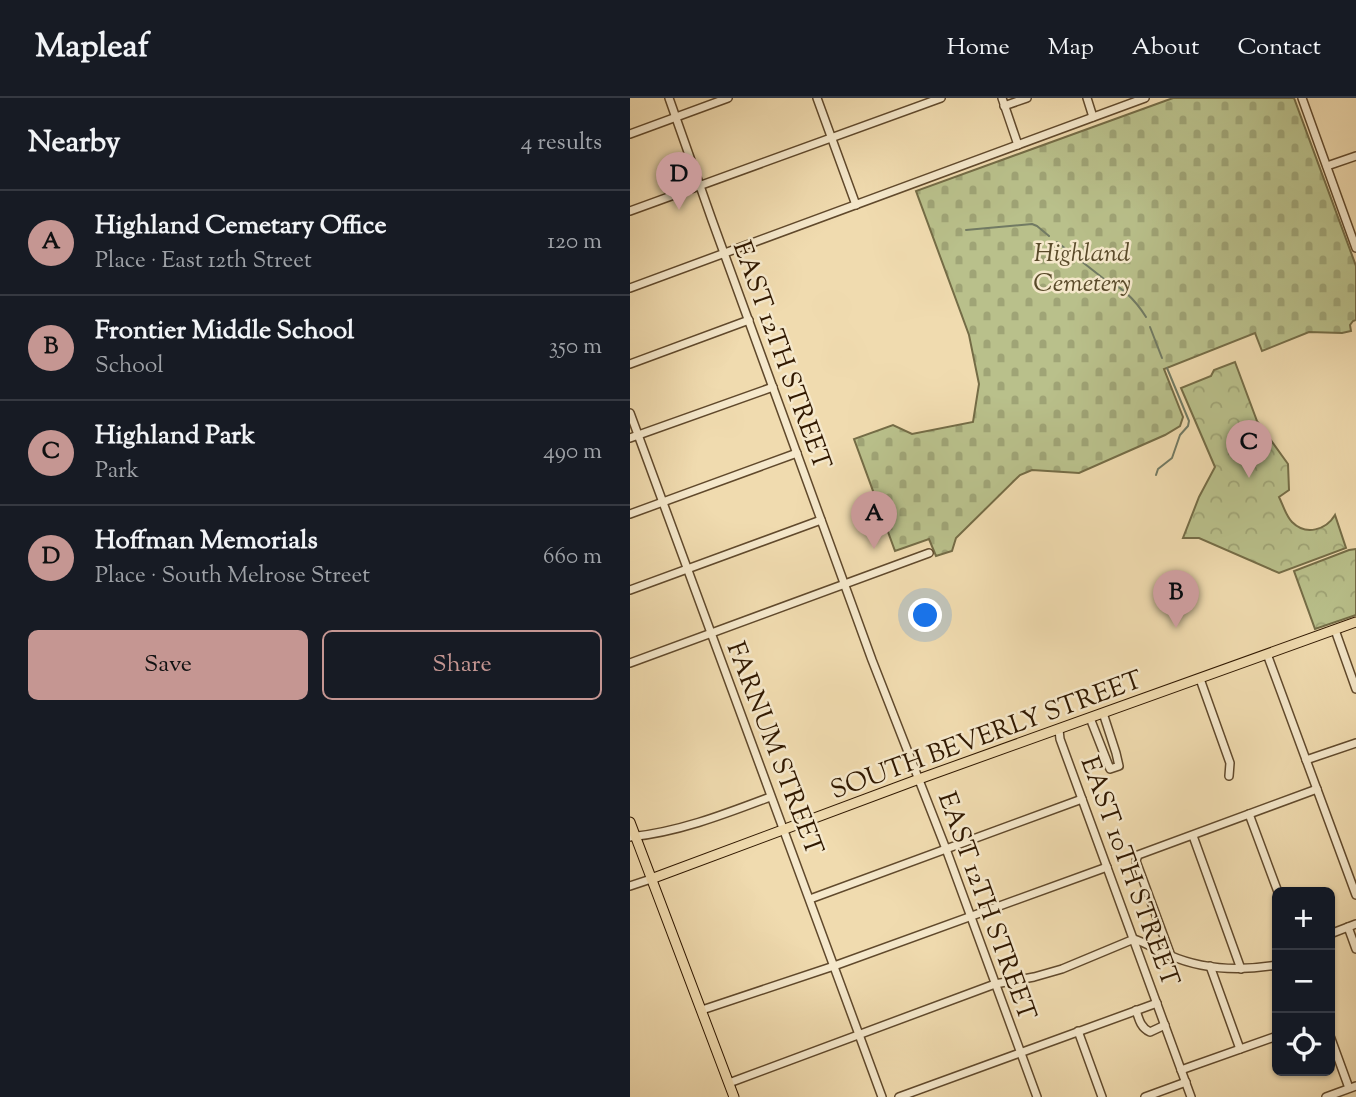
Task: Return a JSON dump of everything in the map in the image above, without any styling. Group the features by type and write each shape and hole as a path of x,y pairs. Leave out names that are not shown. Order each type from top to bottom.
{"main road":[{"name":"SOUTH BEVERLY STREET","path":"651,879 919,779 1356,622"},
{"path":"630,822 633,837 734,1097"}],"street":[{"name":"EAST 12TH STREET","path":"669,98 891,712 946,849 1037,1097"},
{"path":"630,134 728,98"},
{"path":"817,98 856,205"},
{"path":"630,211 941,98"},
{"path":"1018,145 1003,102 1027,98"},
{"path":"1087,98 1093,117"},
{"path":"630,288 1145,98"},
{"path":"1301,98 1355,244"},
{"path":"1327,166 1356,156"},
{"path":"630,364 749,320"},
{"path":"634,437 773,387"},
{"name":"FARNUM STREET","path":"630,414 634,437 663,503 882,1097"},
{"path":"630,514 797,453"},
{"path":"630,590 821,520"},
{"path":"630,663 929,553"},
{"path":"1335,630 1356,689"},
{"path":"1267,654 1356,895"},
{"path":"1200,679 1230,763 1229,776"},
{"path":"1090,718 1110,769 1119,766 1103,713"},
{"name":"EAST 10TH STREET","path":"1059,730 1060,739 1191,1097"},
{"path":"1307,760 1356,743"},
{"path":"1171,956 1136,861 1138,855 1317,789"},
{"path":"633,837 675,829 770,797"},
{"path":"810,899 1082,799"},
{"path":"1249,814 1276,887"},
{"path":"1193,836 1241,970"},
{"path":"702,1010 834,966 1107,867"},
{"name":"SOUTH BEVERLY STREET","path":"630,886 651,879"},
{"path":"1335,932 1352,926 1356,950"},
{"path":"729,1083 995,984 1062,969 1134,939 1171,956 1210,966 1241,970 1272,966"},
{"path":"1210,966 1240,1049"},
{"path":"898,1097 1157,1003"},
{"name":"EAST 10TH STREET","path":"1136,1010 1145,1030 1150,1032 1165,1026"},
{"path":"1078,1031 1102,1097"},
{"path":"1181,1070 1272,1038"},
{"path":"1326,1097 1352,1087 1335,1048"},
{"path":"1145,1097 1186,1082"}],"green space":[{"name":"Highland Cemetery","path":"1173,98 1294,98 1356,266 1356,320 1350,325 1351,331 1309,332 1262,351 1255,333 1164,369 1183,417 1180,426 1079,473 1032,470 1020,475 956,538 952,551 936,556 929,539 895,551 854,439 893,425 912,434 973,422 979,384 969,335 916,191"},
{"path":"1235,362 1257,421 1288,464 1289,490 1279,497 1288,517 1297,526 1309,530 1321,527 1335,515 1346,548 1279,573 1199,538 1183,538 1199,497 1215,467 1181,388 1211,376 1214,370"},
{"path":"1356,549 1356,615 1315,629 1294,571"}],"waterway":[{"path":"966,230 1032,224 1049,236"},
{"path":"1057,242 1122,290 1146,317"},
{"path":"1150,327 1162,358"},
{"path":"1156,475 1158,469 1172,458 1180,435 1189,421 1167,368"}],"place":[{"name":"Hoffman Memorials","path":"679,210"},
{"name":"Highland Park","path":"1249,478"},
{"name":"Highland Cemetary Office","path":"874,549"},
{"name":"Frontier Middle School","path":"1176,628"}]}
